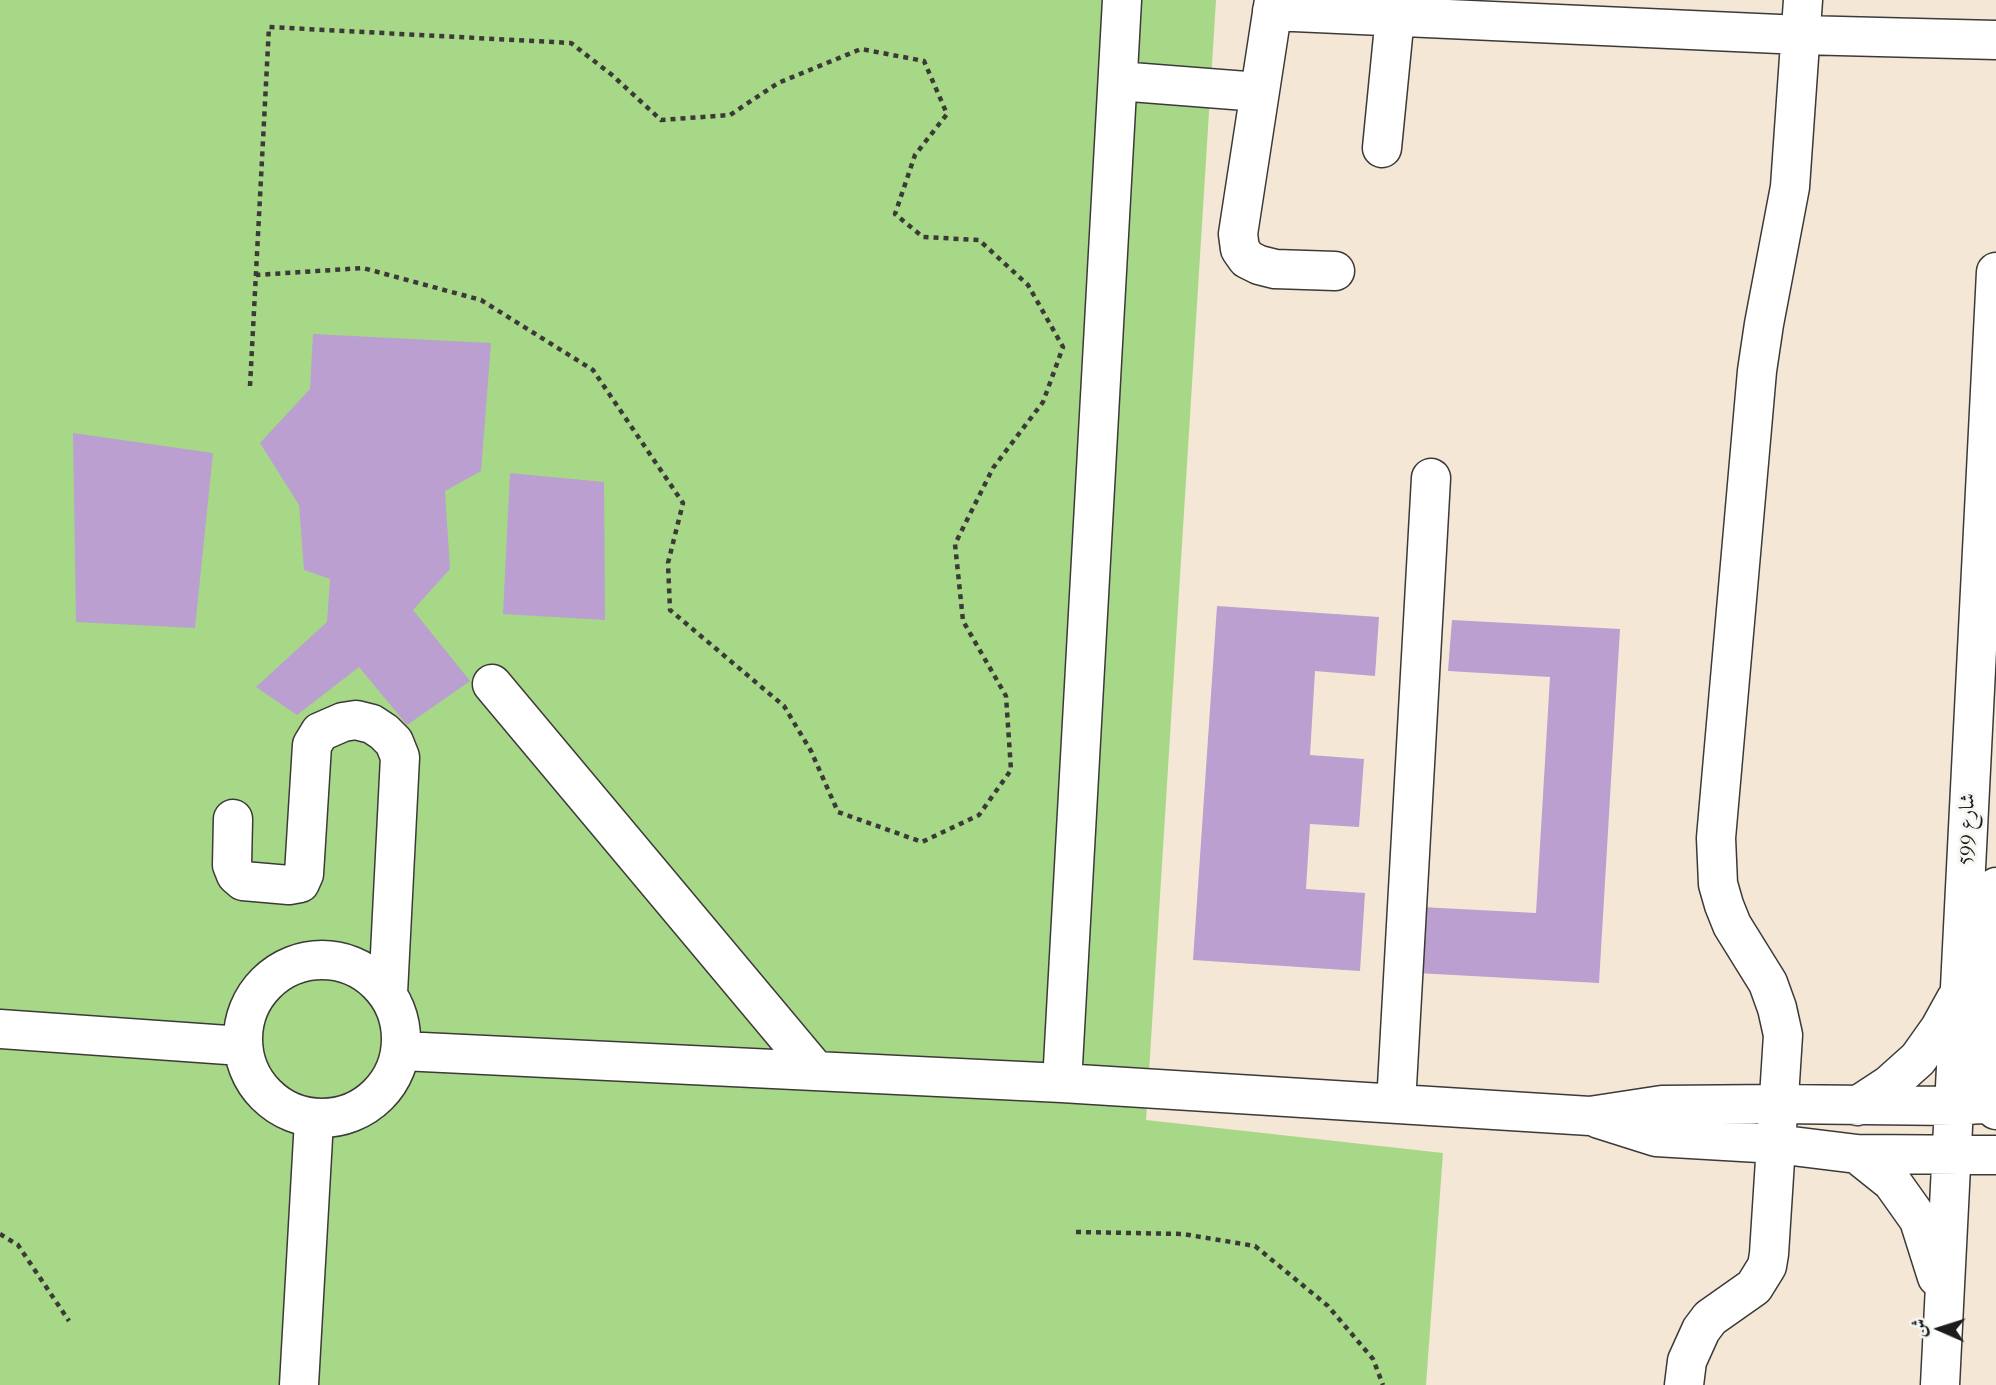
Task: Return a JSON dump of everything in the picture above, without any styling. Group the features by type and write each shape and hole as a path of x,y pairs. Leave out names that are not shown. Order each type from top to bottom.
{"street":[{"path":"1062,1083 1122,0"},
{"path":"1335,271 1275,269 1247,259 1240,248 1238,234 1273,5 1395,16 1802,17 1996,40"},
{"path":"1382,148 1395,16"},
{"path":"1684,1385 1687,1361 1701,1330 1710,1318 1754,1287 1767,1266 1769,1254 1783,1035 1768,983 1732,925 1724,905 1718,884 1716,838 1757,371 1790,187 1802,17"},
{"path":"1118,81 1259,92"},
{"name":"شارع 599","path":"1940,1385 1959,994 1989,535 1996,272"},
{"path":"1395,1104 1431,478"},
{"path":"492,684 817,1071"},
{"path":"233,819 232,865 236,875 243,881 289,885 300,883 304,874 312,745 320,732 343,722 356,720 372,724 394,742 400,757 388,993"},
{"path":"402,1051 1062,1083 1590,1116 1662,1105 1995,1105 1989,1075 1996,887"},
{"path":"310,960 339,961 367,973 388,993 401,1021 402,1051 387,1088 354,1114 314,1120 279,1108 254,1081 243,1046 246,1016 260,990 282,970 310,960"},
{"path":"1857,1106 1889,1085 1918,1059 1959,994"},
{"path":"0,1029 243,1046"},
{"path":"1590,1116 1656,1137 1776,1144 1857,1154 1996,1154 1986,1136 1954,1106"},
{"path":"299,1385 314,1120"},
{"path":"1857,1154 1892,1182 1919,1220 1944,1310"}],"path":[{"path":"250,386 269,27 571,43 612,75 661,120 730,115 778,83 861,49 924,61 947,114 915,155 895,214 923,237 979,240 1028,285 1063,347 1043,402 993,468 955,544 963,621 1006,696 1011,769 979,815 922,842 838,812 811,751 784,706 670,610 668,563 683,503 593,370 481,300 363,268 256,275"},
{"path":"1076,1232 1183,1234 1255,1246 1328,1306 1373,1359 1384,1385"},
{"path":"0,1234 18,1245 69,1321"}],"green space":[{"path":"0,0 1216,0 1146,1120 1443,1153 1426,1385 0,1385"}],"building":[{"path":"313,334 491,343 481,471 445,491 450,569 413,610 470,681 407,725 359,667 297,715 256,687 327,622 330,579 304,570 299,505 260,443 310,389"},
{"path":"73,433 213,453 195,628 76,622"},
{"path":"510,473 604,482 605,620 503,614"},
{"path":"1217,606 1379,617 1375,676 1315,671 1310,755 1364,759 1359,827 1310,824 1306,889 1365,893 1360,971 1193,960"},
{"path":"1452,620 1620,629 1599,983 1417,973 1421,907 1536,913 1550,677 1448,671"}]}
